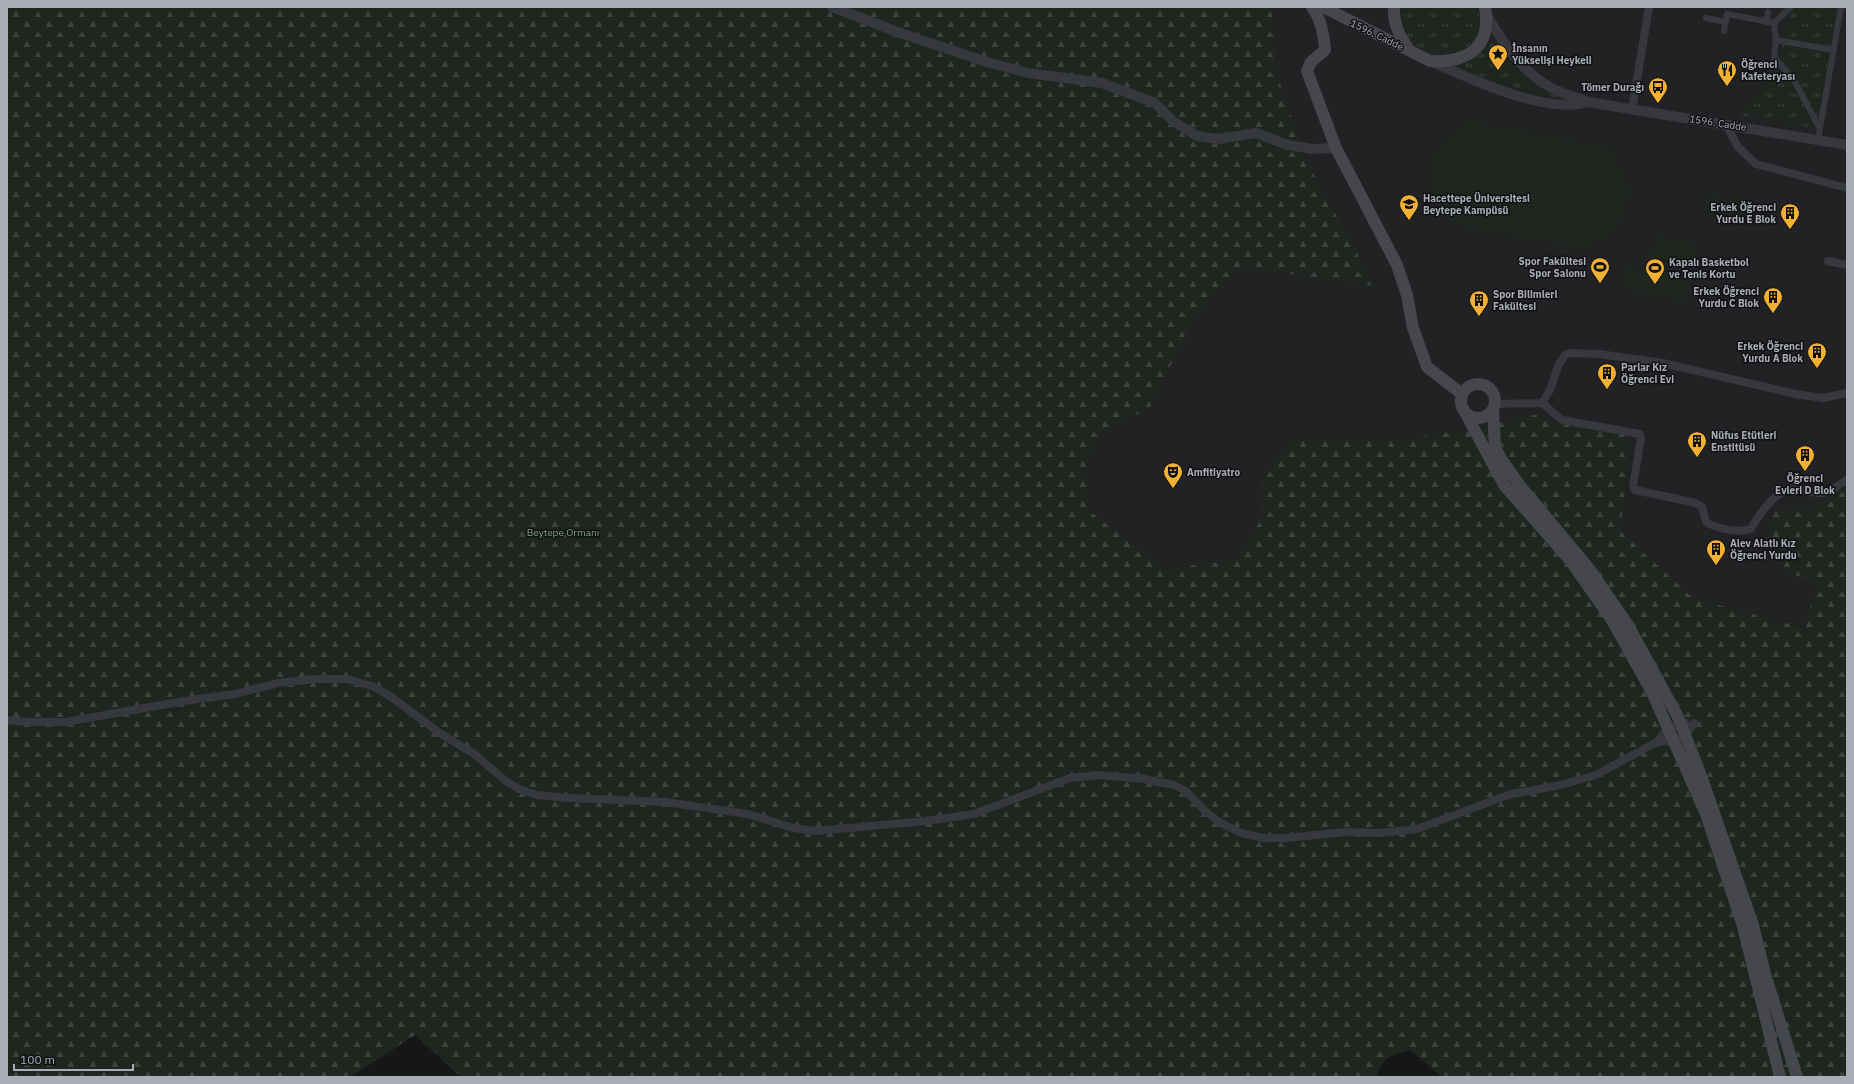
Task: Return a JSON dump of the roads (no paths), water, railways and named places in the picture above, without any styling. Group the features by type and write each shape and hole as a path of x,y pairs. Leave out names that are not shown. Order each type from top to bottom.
{"main road":[{"path":"1312,7 1320,24 1325,50 1312,62 1307,72 1336,148 1398,265 1407,295 1413,328 1427,367 1462,394"},
{"name":"1596. Cadde","path":"1323,7 1430,61 1454,60 1471,53 1480,43 1484,34 1486,12"},
{"name":"1596. Cadde","path":"1394,7 1397,31 1410,51"},
{"path":"1780,1077 1743,926 1706,814 1652,692 1612,620 1570,560 1539,527 1504,485 1461,406 1462,394 1469,386 1475,384 1486,385 1494,393 1495,447 1501,459 1521,487 1587,566 1628,626 1683,729 1700,773 1753,925 1765,974 1797,1077"},
{"path":"1466,414 1474,418 1479,418 1490,414 1494,407"}],"street":[{"path":"832,7 904,34 987,62 1028,73 1102,83 1155,103 1172,121 1197,136 1218,139 1256,133 1288,146 1312,149 1336,148"},
{"path":"1632,110 1649,7"},
{"path":"1774,23 1791,7"},
{"path":"1818,140 1842,7"},
{"name":"1596. Cadde","path":"1486,12 1509,52 1525,70 1550,87 1588,102 1726,124 1847,146"},
{"path":"1766,22 1768,12"},
{"path":"1724,31 1727,14 1774,23"},
{"path":"1706,18 1725,22"},
{"path":"1774,23 1776,40 1774,57 1794,80 1820,129"},
{"path":"1776,40 1834,50"},
{"name":"1596. Cadde","path":"1430,61 1496,89 1545,102 1565,105 1588,102"},
{"path":"1726,124 1738,147 1756,164 1847,188"},
{"path":"1828,261 1847,265"},
{"path":"1542,403 1550,390 1559,364 1566,355 1570,353 1599,354 1664,362 1795,394 1823,398 1847,393"},
{"path":"1494,407 1542,403 1562,420 1640,434 1641,438 1633,486 1635,490 1696,503 1702,507 1706,522 1711,525 1739,531 1751,529 1772,499 1786,490 1794,489 1823,494 1830,492 1847,480"},
{"path":"7,720 26,722 66,722 190,700 235,694 278,683 316,679 347,679 372,686 390,696 441,734 474,754 507,782 518,789 537,795 568,798 671,802 748,814 792,828 816,831 926,821 974,814 1070,778 1100,775 1144,779 1174,785 1186,791 1204,810 1219,822 1241,833 1263,838 1286,838 1346,832 1380,833 1417,829 1511,794 1556,786 1596,775 1657,742 1668,728 1683,729"},
{"path":"1657,742 1674,741 1683,729"}],"place":[{"name":"İnsanın Yükselişi Heykeli","path":"1498,71"},
{"name":"Öğrenci Kafeteryası","path":"1727,87"},
{"name":"Tömer Durağı","path":"1658,104"},
{"name":"Hacettepe Üniversitesi Beytepe Kampüsü","path":"1409,221"},
{"name":"Erkek Öğrenci Yurdu E Blok","path":"1790,230"},
{"name":"Spor Fakültesi Spor Salonu","path":"1600,284"},
{"name":"Kapalı Basketbol ve Tenis Kortu","path":"1655,285"},
{"name":"Erkek Öğrenci Yurdu C Blok","path":"1773,314"},
{"name":"Spor Bilimleri Fakültesi","path":"1479,317"},
{"name":"Erkek Öğrenci Yurdu A Blok","path":"1817,369"},
{"name":"Parlar Kız Öğrenci Evi","path":"1607,390"},
{"name":"Nüfus Etütleri Enstitüsü","path":"1697,458"},
{"name":"Öğrenci Evleri D Blok","path":"1805,472"},
{"name":"Amfitiyatro","path":"1173,489"},
{"name":"Alev Alatlı Kız Öğrenci Yurdu","path":"1716,566"}],"park label":[{"name":"Beytepe Ormanı","path":"563,532"}]}
